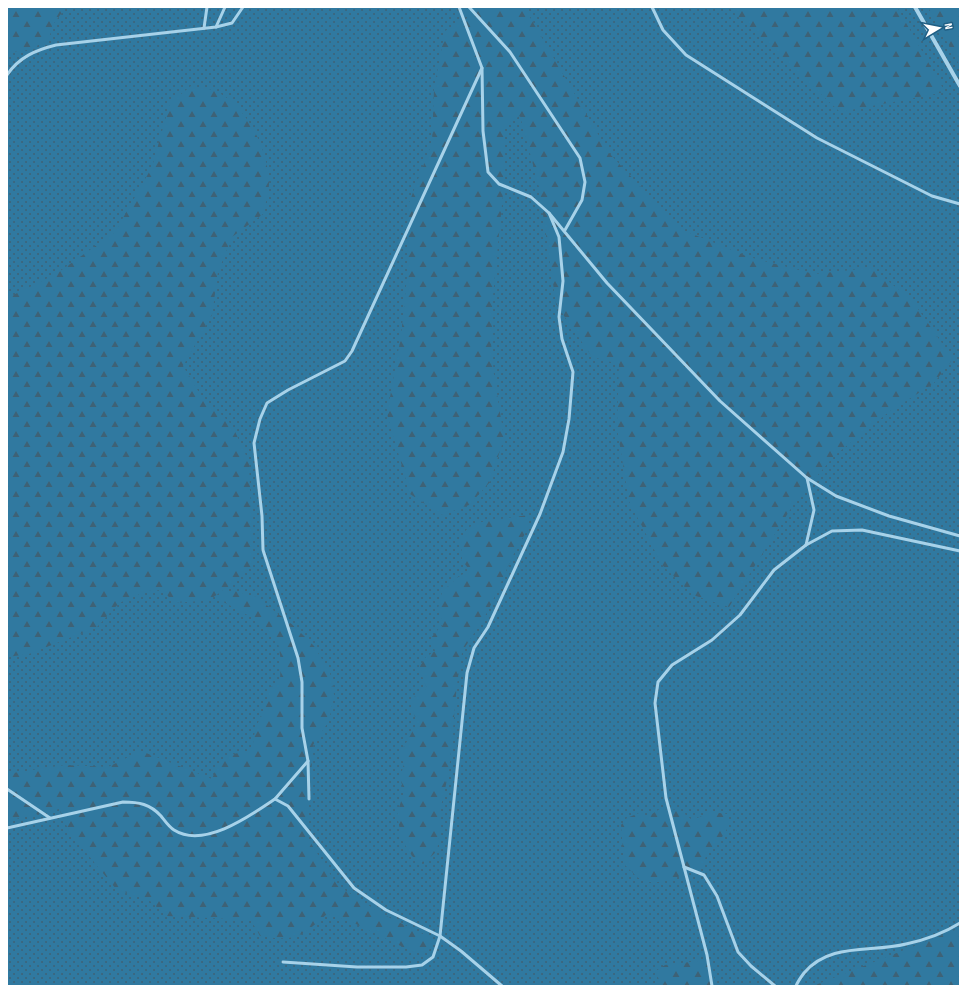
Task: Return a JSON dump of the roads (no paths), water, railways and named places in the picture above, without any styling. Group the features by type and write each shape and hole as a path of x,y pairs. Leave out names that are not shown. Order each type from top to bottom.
{"street":[{"path":"915,7 960,86"}],"lane":[{"path":"204,28 207,7"},
{"path":"216,27 225,7"},
{"path":"7,75 22,59 36,50 56,45 216,27 232,23 243,7"},
{"path":"459,7 482,68 483,131 488,172 499,184 531,197 550,213 607,283 720,401 807,478 836,496 882,514 960,536"},
{"path":"469,7 510,52 580,158 585,182 582,200 565,230"},
{"path":"652,7 663,30 686,55 817,138 932,196 960,204"},
{"path":"309,799 308,762 302,728 302,682 298,658 263,550 262,516 254,443 260,420 268,403 288,390 346,362 482,68"},
{"path":"283,962 357,967 406,967 422,965 433,957 440,936 467,672 474,648 488,627 540,514 563,452 569,420 573,372 562,339 559,316 563,281 559,237 550,213"},
{"path":"806,545 814,510 807,478"},
{"path":"712,986 707,955 666,798 655,703 658,682 672,665 712,640 740,615 774,570 806,545 832,531 862,530 960,550"},
{"path":"7,828 123,802 143,803 157,812 173,829 187,836 215,832 248,817 275,799 308,762"},
{"path":"7,789 50,818"},
{"path":"275,799 288,806 354,888 386,910 440,936 461,951 502,986"},
{"path":"684,867 704,875 712,885 738,952 751,966 775,986"},
{"path":"796,986 798,981 810,966 827,955 905,945 934,936 960,923"}]}
